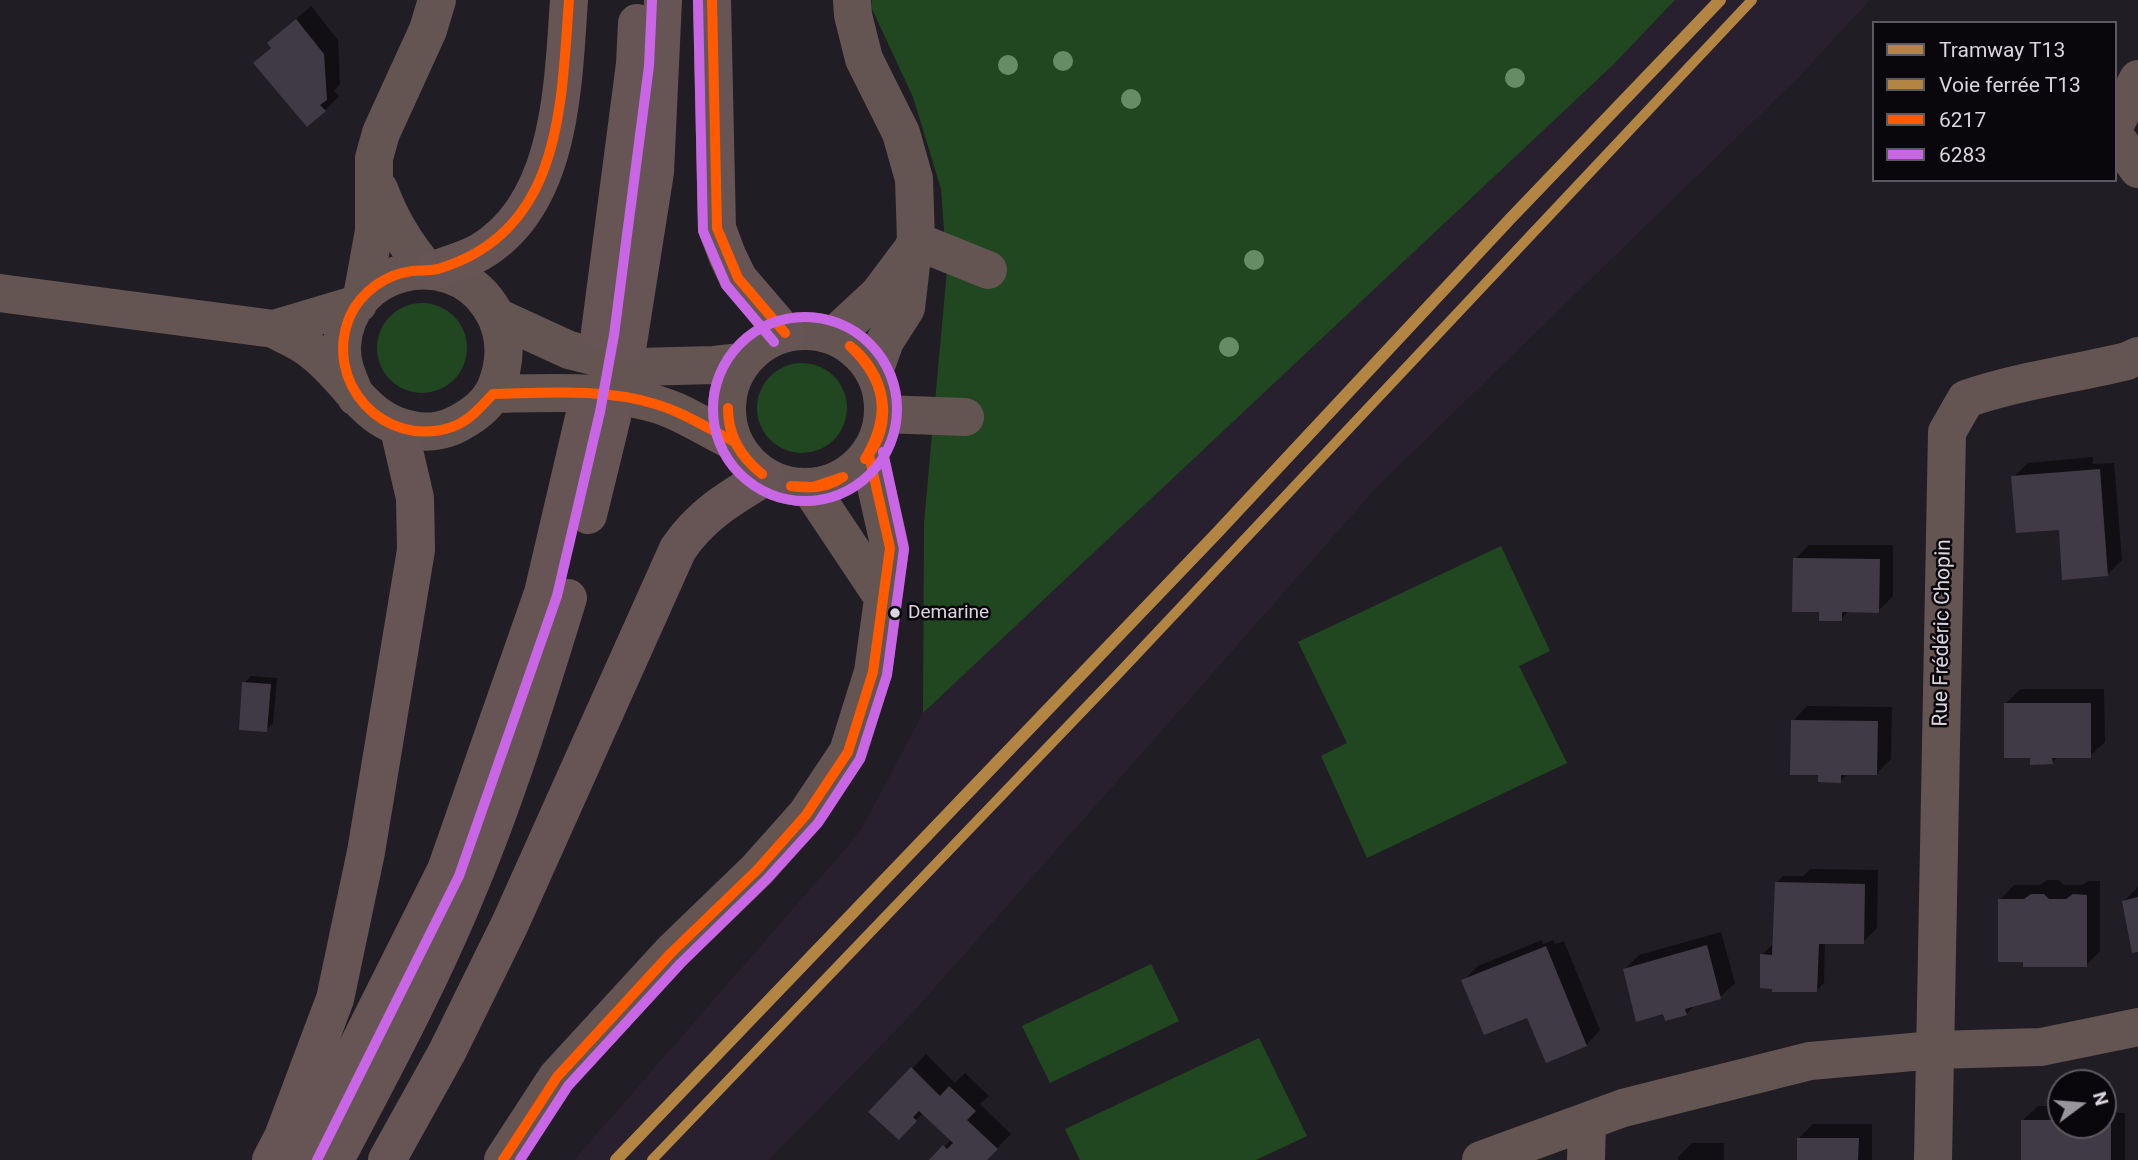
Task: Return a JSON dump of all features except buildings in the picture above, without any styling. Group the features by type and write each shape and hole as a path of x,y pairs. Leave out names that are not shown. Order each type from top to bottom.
{"main road":[{"path":"431,270 479,253 525,209 547,164 562,93 569,0"},
{"path":"638,0 614,337 655,172 663,0"},
{"path":"712,0 717,228 738,278 785,333"},
{"path":"302,1160 446,870 543,593 599,413 568,598 512,774 463,901 403,1031 335,1160"},
{"path":"271,1160 283,1137 334,999 366,852 416,550 415,498 399,429"},
{"path":"387,1160 447,1052 509,926 678,549 691,530 713,510 765,477"}],"street":[{"path":"360,300 372,246 374,158 381,133 428,30 437,0"},
{"path":"852,0 864,59 901,133 914,179 915,244 906,308 885,341 874,372"},
{"path":"2117,121 2138,79"},
{"path":"2117,139 2138,169"},
{"path":"375,180 388,215 417,259 431,270"},
{"path":"834,336 879,294 915,244"},
{"path":"915,244 988,270"},
{"path":"0,293 274,329 312,350 356,397 375,416 399,429 426,432 452,427 475,414 493,394 503,369 504,342 497,317 482,294 460,278 431,270 408,271 383,280 360,300 348,320 342,346 345,373 356,397"},
{"path":"274,329 360,300"},
{"path":"497,317 569,350 637,366 741,362"},
{"path":"810,330 834,336 857,350 874,372 882,392 880,436 869,455 853,472 833,483 810,488 786,486 765,477 746,462 733,441 726,418 732,379 741,362 761,343 785,333 810,330"},
{"name":"Rue Frédéric Chopin","path":"1933,1160 1947,432 1966,399 2006,385 2053,379 2138,356"},
{"path":"493,394 562,393 629,399 674,411 733,441"},
{"path":"883,414 965,417"},
{"path":"503,1160 557,1077 671,953 757,870 806,816 848,752 873,672 890,548 869,455"},
{"path":"810,488 882,596"},
{"path":"1481,1160 1623,1108 1810,1061 1935,1051 2041,1047 2138,1027"},
{"path":"1586,1160 1587,1122"}],"shaded area":[{"path":"1675,0 1870,0 1800,76 1378,486 909,1017 769,1160 574,1160 859,833 923,713 1614,64"}],"green space":[{"path":"872,0 1675,0 1614,64 923,713 924,523 947,270 941,189 913,97 872,9"},
{"path":"422,303 439,306 454,316 464,331 467,348 464,365 454,380 439,390 422,393 405,390 390,380 380,365 377,348 380,331 390,316 405,306"},
{"path":"802,363 819,366 834,376 844,391 847,408 844,425 834,440 819,450 802,453 785,450 770,440 760,425 757,408 760,391 770,376 785,366"},
{"path":"1501,546 1550,651 1519,666 1567,763 1367,858 1321,756 1347,743 1298,642"},
{"path":"1151,964 1179,1021 1050,1083 1022,1026"},
{"path":"1259,1038 1307,1136 1256,1160 1080,1160 1065,1129"}],"tram line":[{"name":"T13","path":"652,1160 1118,674 1752,0"}],"rail line":[{"name":"T13","path":"616,1160 1215,535 1510,219 1720,0"}],"transit line":[{"name":"6217","path":"569,0 557,122 547,161 532,196 510,226 479,251 438,269 393,276 375,286 361,299 350,316 344,341 345,364 352,386 365,405 382,419 403,429 427,432 452,427 479,409 493,394 574,393 635,399 665,407 733,441"},
{"name":"6283","path":"698,0 703,231 726,285 774,342"},
{"name":"6217","path":"712,0 717,228 738,278 785,333"},
{"name":"6283","path":"317,1160 459,876 557,596 600,412 614,335 649,66 652,1"},
{"name":"6283","path":"805,317 823,318 840,324 856,332 870,344 882,358 890,374 896,391 897,409 896,427 890,444 882,460 870,474 856,486 840,494 823,500 805,501 787,500 770,494 754,486 740,474 728,460 720,444 714,427 713,409 714,391 720,374 728,358 740,344 754,332 770,324 787,318 805,317"},
{"name":"6217","path":"850,346 871,370 882,400 881,430 865,459"},
{"name":"6217","path":"850,346 872,372 881,400 879,428 865,459"},
{"name":"6217","path":"728,408 730,428 737,445 762,474"},
{"name":"6217","path":"728,408 730,428 737,446 747,461 762,474"},
{"name":"6283","path":"520,1160 568,1086 681,963 767,879 818,823 860,759 887,675 904,549 883,452"},
{"name":"6217","path":"503,1160 557,1077 671,953 757,870 806,815 848,752 873,672 890,548 869,455"},
{"name":"6217","path":"791,486 813,487 843,477"},
{"name":"6217","path":"791,486 818,487 843,477"}],"place":[{"name":"Demarine","path":"895,613"}]}
